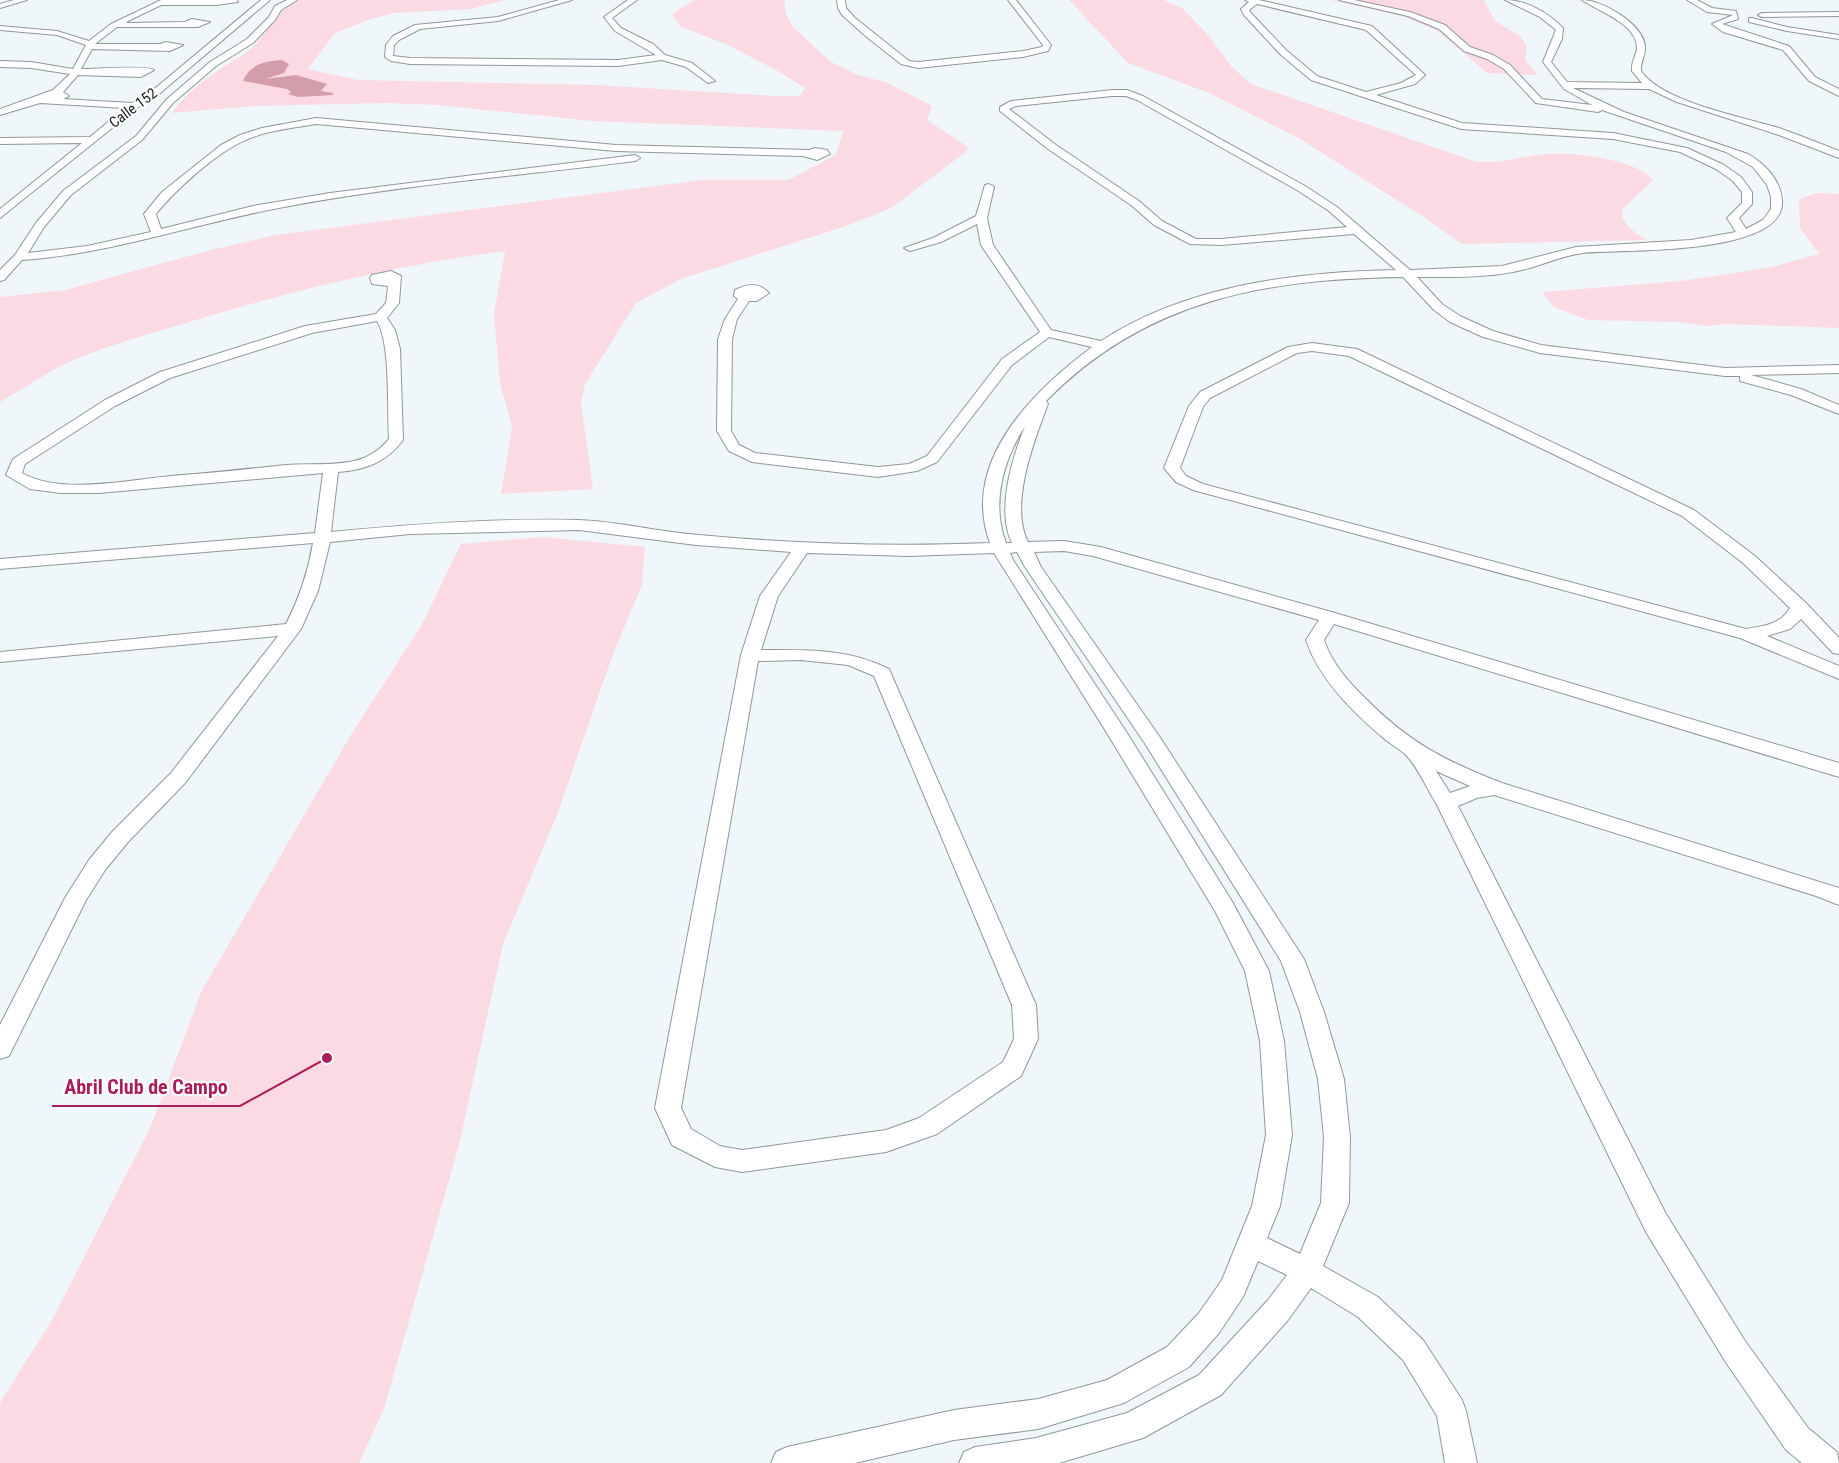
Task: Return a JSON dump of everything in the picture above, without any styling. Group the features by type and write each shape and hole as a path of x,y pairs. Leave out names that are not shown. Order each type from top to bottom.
{"street":[{"path":"0,6 23,0"},
{"path":"57,97 89,46 103,33 117,25 163,2 219,1 227,4 233,0"},
{"name":"Calle 152","path":"0,215 266,0"},
{"path":"0,277 19,257 40,225 67,193 139,138 170,101 213,64 250,41 272,18 278,8 293,0"},
{"path":"568,0 498,19 418,27 396,38 390,45 389,57 394,60 410,61 568,63 633,63 662,57 689,65 711,81"},
{"path":"633,0 608,17 609,21 656,50 662,57"},
{"path":"840,0 841,9 845,14 898,59 918,65 1023,54 1045,49 1047,45 1012,0"},
{"path":"1343,0 1410,15 1442,27 1467,50 1490,57 1507,67 1539,101 1612,110"},
{"path":"787,1463 954,1425 1038,1414 1113,1393 1178,1358 1209,1323 1233,1288 1266,1206 1280,1135 1272,1041 1257,971 1225,909 1117,733 991,516 1005,445 1019,421 1058,380 1117,335 1175,309 1225,295 1320,278 1504,270 1542,258 1586,249 1660,247 1745,234 1761,229 1773,216 1776,208 1772,186 1758,166 1744,157 1612,110 1574,92 1565,85 1554,75 1547,62 1560,30 1538,11 1509,0"},
{"path":"1586,0 1602,7 1633,28 1641,47 1635,65 1637,73 1650,86 1711,112 1771,129 1839,155"},
{"path":"1691,0 1710,10 1762,17 1839,14"},
{"path":"1366,94 1409,84 1417,81 1421,75 1369,28 1252,1 1245,9 1262,32 1314,78 1474,128 1578,133 1639,140 1683,150 1720,167 1737,179 1747,192 1747,204 1733,218 1738,228 1745,234"},
{"path":"1839,36 1798,32 1742,15 1716,24 1726,30 1786,48 1812,79 1839,93"},
{"path":"1762,17 1782,26 1839,36"},
{"path":"117,25 186,24"},
{"path":"0,28 51,31 75,37 89,46 159,46"},
{"path":"75,37 103,33"},
{"path":"0,64 55,68 74,72 129,72"},
{"path":"55,68 79,64"},
{"path":"1565,85 1650,86"},
{"path":"1356,230 1221,242 1194,242 1158,223 1002,109 1014,103 1112,93 1127,93 1140,98 1301,188 1333,209 1407,274 1438,307 1455,319 1506,340 1540,349 1725,372 1839,369"},
{"path":"0,112 37,101 34,98 57,97 137,104"},
{"path":"157,233 150,214 166,194 225,147 243,137 265,130 305,123 341,122 564,143 692,151 808,153"},
{"path":"0,141 93,140"},
{"path":"564,143 579,151 582,158 580,165"},
{"path":"1683,150 1711,144"},
{"path":"19,257 52,256 88,250 285,203 692,151"},
{"path":"989,183 981,218 987,245 1047,333 1101,345"},
{"path":"910,248 937,240 981,218"},
{"path":"937,240 987,245"},
{"path":"380,317 389,330 393,349 396,440 381,457 362,464 331,468 295,469 99,488 61,488 30,484 14,475 18,462 32,452 110,403 165,375 310,329 380,317 395,301 394,283"},
{"path":"745,298 731,319 725,339 724,431 727,441 735,450 752,457 878,472 912,468 932,459 1007,362 1047,333"},
{"path":"1839,649 1758,566 1722,534 1688,513 1352,352 1312,347 1293,350 1205,395 1197,406 1172,468 1181,479 1198,488 1746,634 1839,673"},
{"path":"1792,370 1787,384 1796,392"},
{"path":"1725,372 1796,392 1839,410"},
{"path":"0,1049 76,898 97,865 120,837 178,778 292,629 306,604 322,538 331,468"},
{"path":"0,564 410,529 579,525 696,540 802,548 909,551 1064,546 1095,552 1329,617 1839,770"},
{"path":"750,655 849,658 868,664 882,673 1024,1005 1026,1039 1012,1069 928,1126 886,1141 742,1161 715,1156 681,1137 668,1108 750,655 769,596 802,548"},
{"path":"975,1463 1036,1454 1132,1427 1210,1385 1278,1310 1306,1271 1335,1203 1337,1137 1331,1079 1312,1012 1292,958 1152,740 1012,549"},
{"path":"1746,634 1784,627 1793,620 1800,607"},
{"path":"1329,617 1315,640 1320,658 1331,675 1380,724 1412,750 1446,768 1495,788 1813,886 1839,897"},
{"path":"0,657 292,629"},
{"path":"1412,750 1447,804 1656,1223 1742,1361 1797,1439 1826,1463"},
{"path":"1447,804 1460,796 1495,788"},
{"path":"1251,1244 1306,1271 1368,1307 1413,1350 1451,1411 1461,1463"}],"shaded area":[{"path":"300,0 504,0 471,9 393,13 335,33 308,69 358,80 596,85 800,96 805,88 726,44 681,27 672,14 694,0 784,0 786,14 793,27 831,62 858,75 888,83 932,106 927,120 968,147 967,151 891,208 849,225 681,279 636,303 585,384 581,403 593,489 501,494 512,427 500,383 494,314 505,251 354,278 243,306 76,359 0,402 0,297 65,290 275,235 702,180 788,180 836,155 843,131 593,121 438,105 386,103 255,106 172,113 197,86 251,49 285,9"},
{"path":"1069,0 1164,0 1182,8 1209,36 1231,66 1251,84 1471,160 1490,162 1559,154 1604,158 1634,167 1653,180 1623,209 1622,214 1629,227 1646,240 1462,244 1300,139 1209,93 1128,63"},
{"path":"1331,0 1484,0 1495,21 1520,36 1527,46 1525,59 1537,75 1487,73 1438,31 1405,17"},
{"path":"282,60 289,64 284,73 265,79 296,75 327,84 321,91 333,93 333,95 298,97 288,94 291,92 287,89 243,81 246,75 259,64"},
{"path":"1817,193 1839,194 1839,328 1727,324 1708,326 1680,322 1588,320 1554,307 1542,292 1682,281 1772,267 1819,254 1800,228 1799,199"},
{"path":"543,537 645,547 642,585 613,654 557,815 503,944 459,1145 384,1409 359,1463 0,1463 0,1403 52,1320 151,1126 202,990 352,733 421,626 461,544"}],"place":[{"name":"Abril Club de Campo","path":"327,1058"}]}
